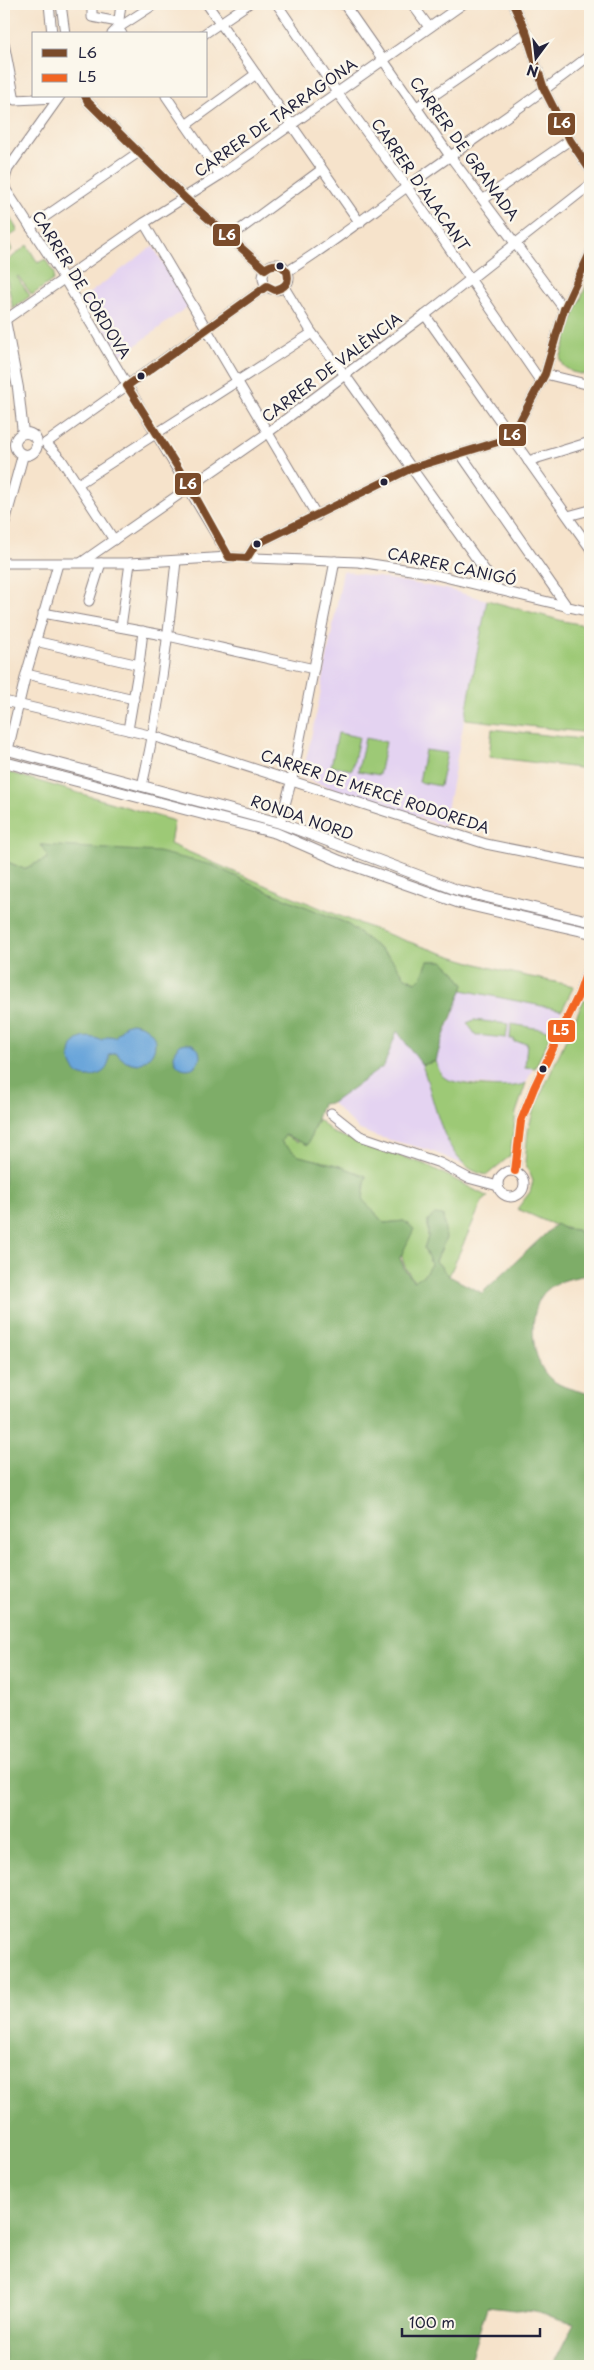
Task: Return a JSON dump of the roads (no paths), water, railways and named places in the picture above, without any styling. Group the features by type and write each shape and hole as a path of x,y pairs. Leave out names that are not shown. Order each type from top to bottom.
{"street":[{"path":"49,4 52,32"},
{"path":"61,4 64,32"},
{"path":"92,4 92,17 117,29"},
{"path":"117,29 121,4"},
{"path":"117,29 155,4"},
{"path":"207,4 321,170 360,223"},
{"path":"207,32 248,4"},
{"name":"CARRER D'ALACANT","path":"277,4 336,91 407,187 541,382"},
{"name":"CARRER DE GRANADA","path":"344,4 450,156 564,309"},
{"path":"412,4 429,27"},
{"name":"CARRER DE TARRAGONA","path":"5,317 64,280 144,223 220,175 336,91 463,4"},
{"path":"513,4 526,32 544,89 570,140 590,170"},
{"path":"417,107 526,32"},
{"path":"4,43 15,100 44,98"},
{"path":"288,271 360,223 590,55"},
{"path":"186,125 256,74"},
{"path":"4,182 12,163 57,98"},
{"path":"167,98 220,175"},
{"path":"86,99 186,198 266,269"},
{"path":"484,200 570,140"},
{"path":"30,227 139,152"},
{"path":"230,237 321,170"},
{"name":"CARRER DE CÒRDOVA","path":"4,182 6,190 64,280 190,487 229,557"},
{"name":"CARRER DE VALÈNCIA","path":"82,562 266,434 425,315 469,278 590,185"},
{"path":"144,223 238,382 266,434 317,516"},
{"path":"247,558 255,545 412,468 511,438 546,374 564,309 590,253"},
{"path":"276,264 283,265 288,271 289,280 284,287 275,290 267,286 263,278 266,269 276,264"},
{"path":"114,540 61,459 41,443 33,436 24,433 16,437 14,444 17,451 23,455 32,453 41,443 127,386 267,286"},
{"path":"284,287 312,333 345,374 499,590"},
{"path":"425,315 590,548"},
{"path":"5,317 24,433"},
{"path":"78,484 312,333"},
{"path":"546,374 590,385"},
{"path":"528,461 590,442"},
{"path":"460,453 568,608"},
{"path":"4,524 23,455"},
{"path":"568,516 590,510"},
{"name":"CARRER CANIGÓ","path":"4,563 130,563 229,557 358,562 424,572 590,612"},
{"path":"142,786 154,736 176,561"},
{"path":"280,823 292,780 335,561"},
{"path":"89,601 101,562"},
{"path":"121,627 130,563"},
{"path":"6,750 58,564"},
{"path":"43,613 168,636 314,669"},
{"path":"128,730 143,631"},
{"path":"35,641 139,665"},
{"path":"26,674 134,699"},
{"name":"CARRER DE MERCÈ RODOREDA","path":"4,701 154,736 486,844 590,865"},
{"name":"RONDA NORD","path":"4,762 276,833 340,861 460,902 589,935 590,920 457,890 280,823 6,750"},
{"path":"516,1171 521,1121 537,1082 579,994 590,962"},
{"path":"331,1113 360,1136 440,1163 468,1178 498,1186"},
{"path":"516,1171 522,1175 525,1182 524,1189 513,1198 506,1197 501,1193 498,1186 498,1181 505,1172 516,1171"}],"water":[{"path":"131,1023 148,1029 155,1040 152,1054 146,1059 138,1064 126,1062 116,1053 109,1055 109,1061 102,1073 87,1077 78,1074 72,1067 71,1048 77,1041 87,1037 101,1040 109,1036 115,1037 125,1025"},
{"path":"187,1043 196,1047 200,1056 196,1065 187,1069 178,1065 174,1056 178,1047"}]}
